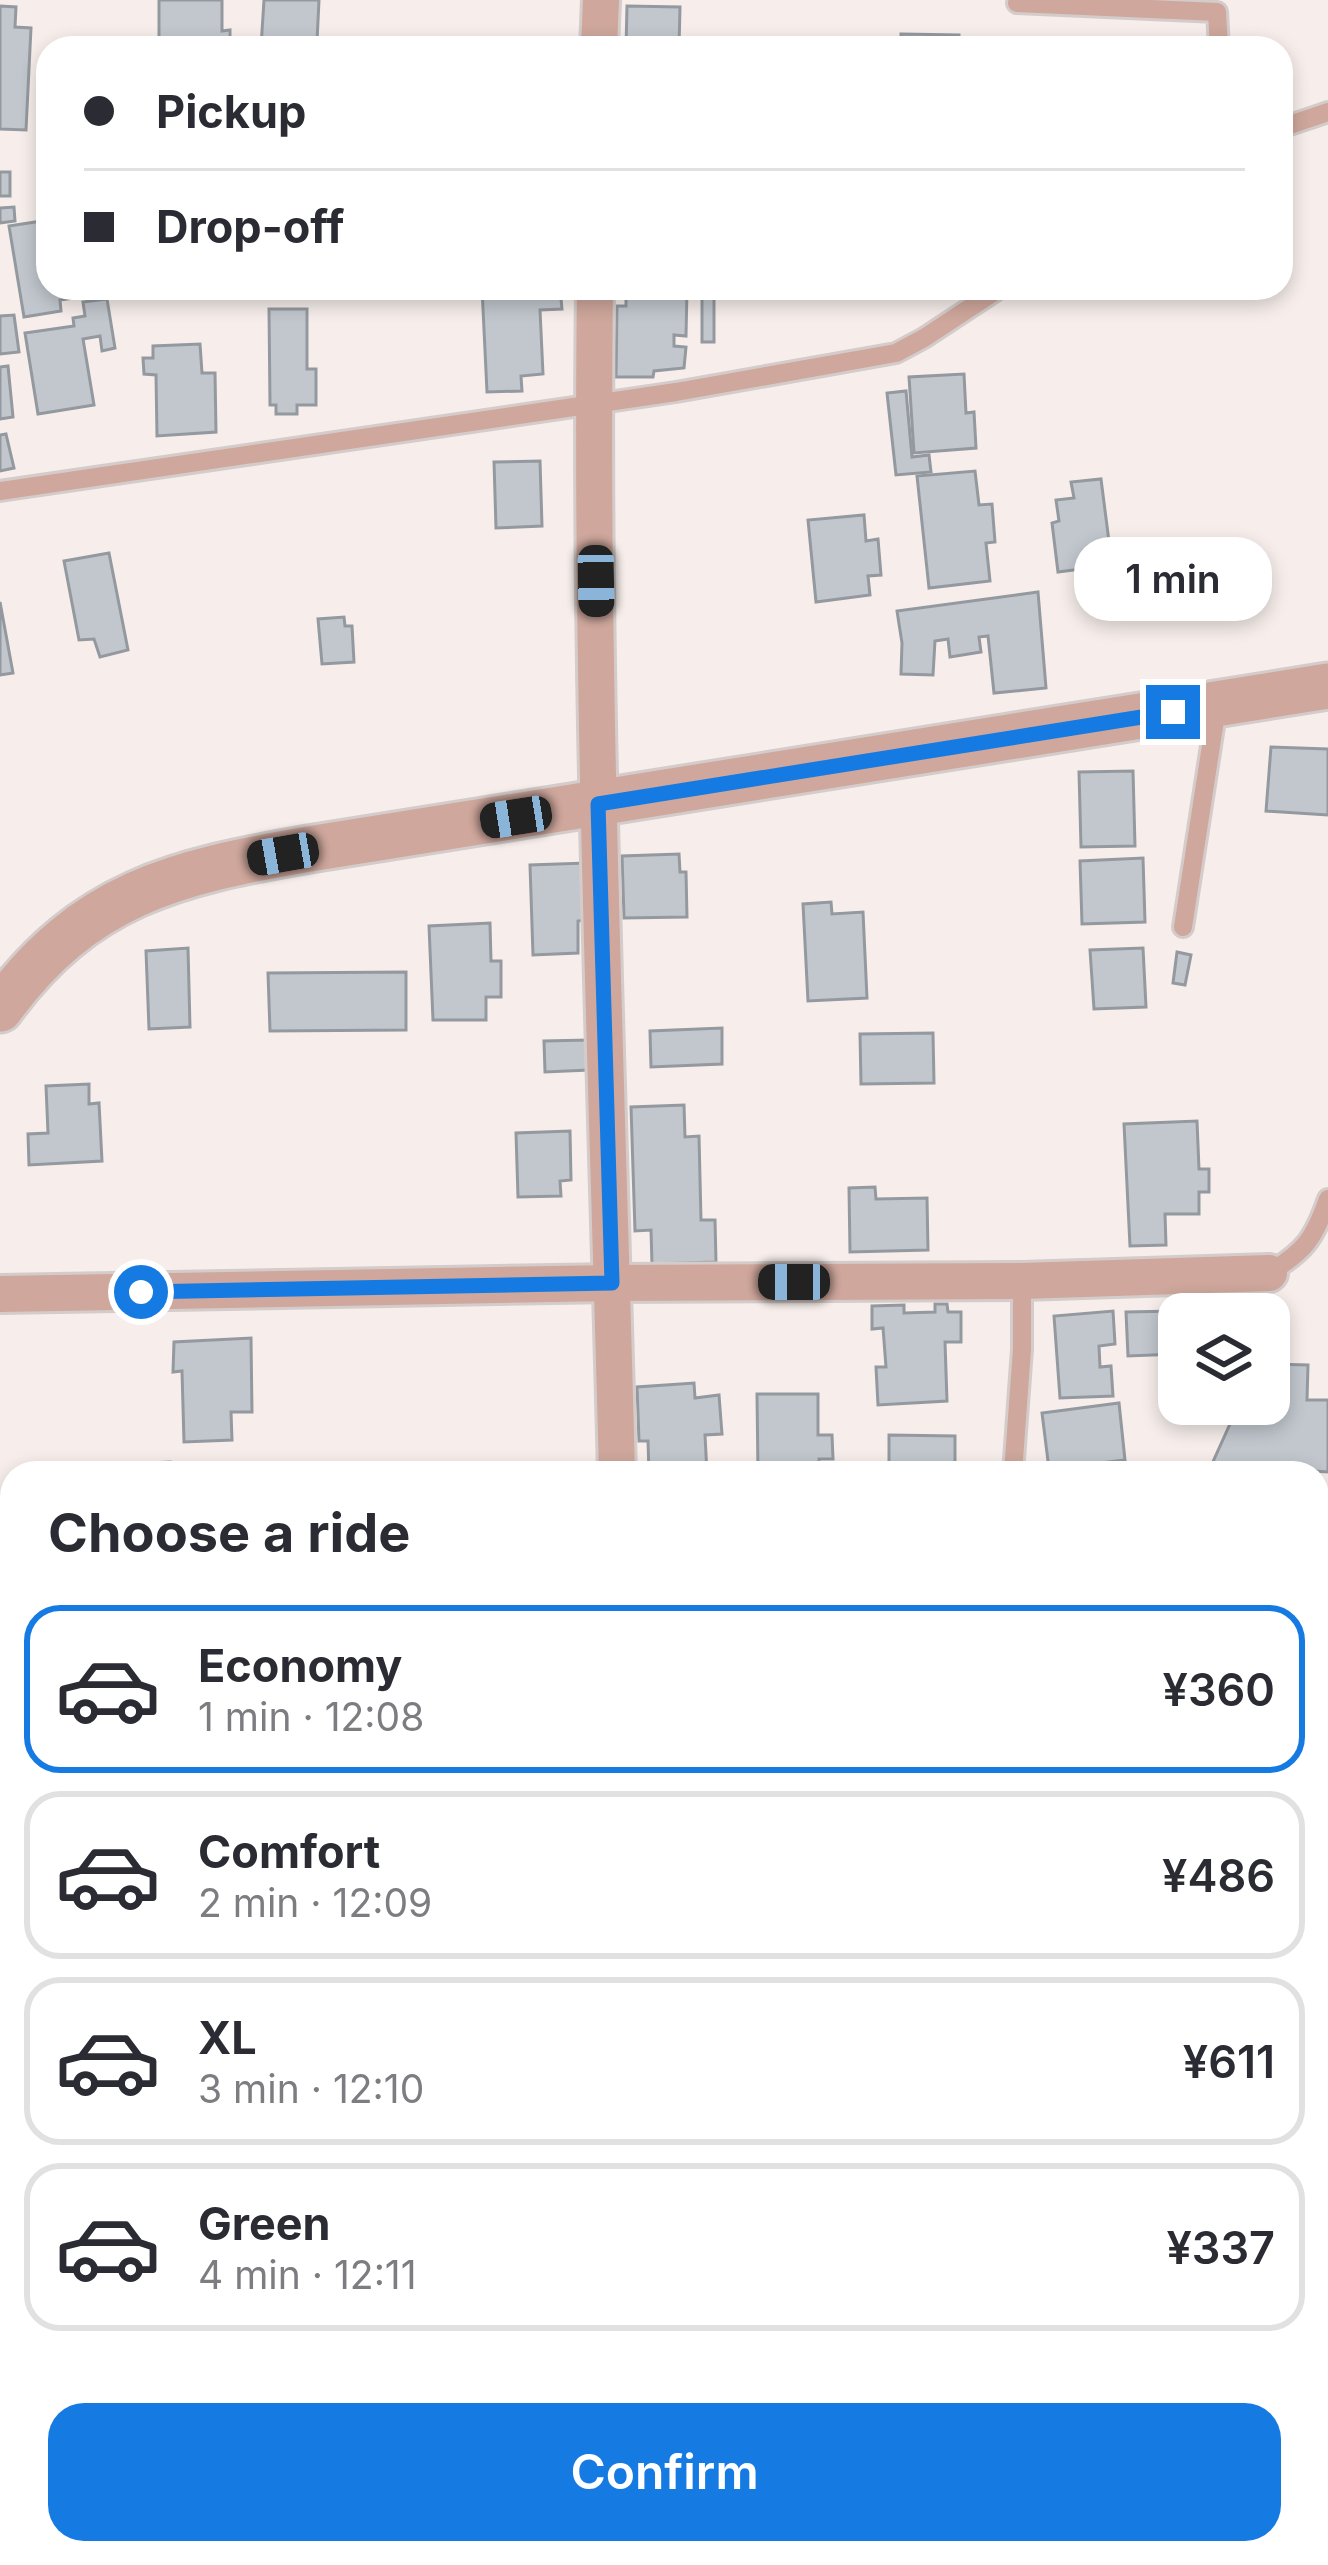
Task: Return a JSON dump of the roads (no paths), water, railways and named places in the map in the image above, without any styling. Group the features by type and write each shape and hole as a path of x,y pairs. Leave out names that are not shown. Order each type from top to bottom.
{"street":[{"path":"600,36 601,0"},
{"path":"596,300 598,804 616,1461"},
{"path":"0,1010 47,953 81,926 145,889 197,870 1328,686"},
{"path":"0,1294 1269,1274"}],"lane":[{"path":"1018,0 1217,12 1218,36"},
{"path":"1293,124 1328,112"},
{"path":"0,491 676,392 896,353 982,300"},
{"path":"1183,927 1218,705"},
{"path":"1269,1274 1300,1253 1319,1225 1328,1199"},
{"path":"1013,1461 1022,1281"}]}
